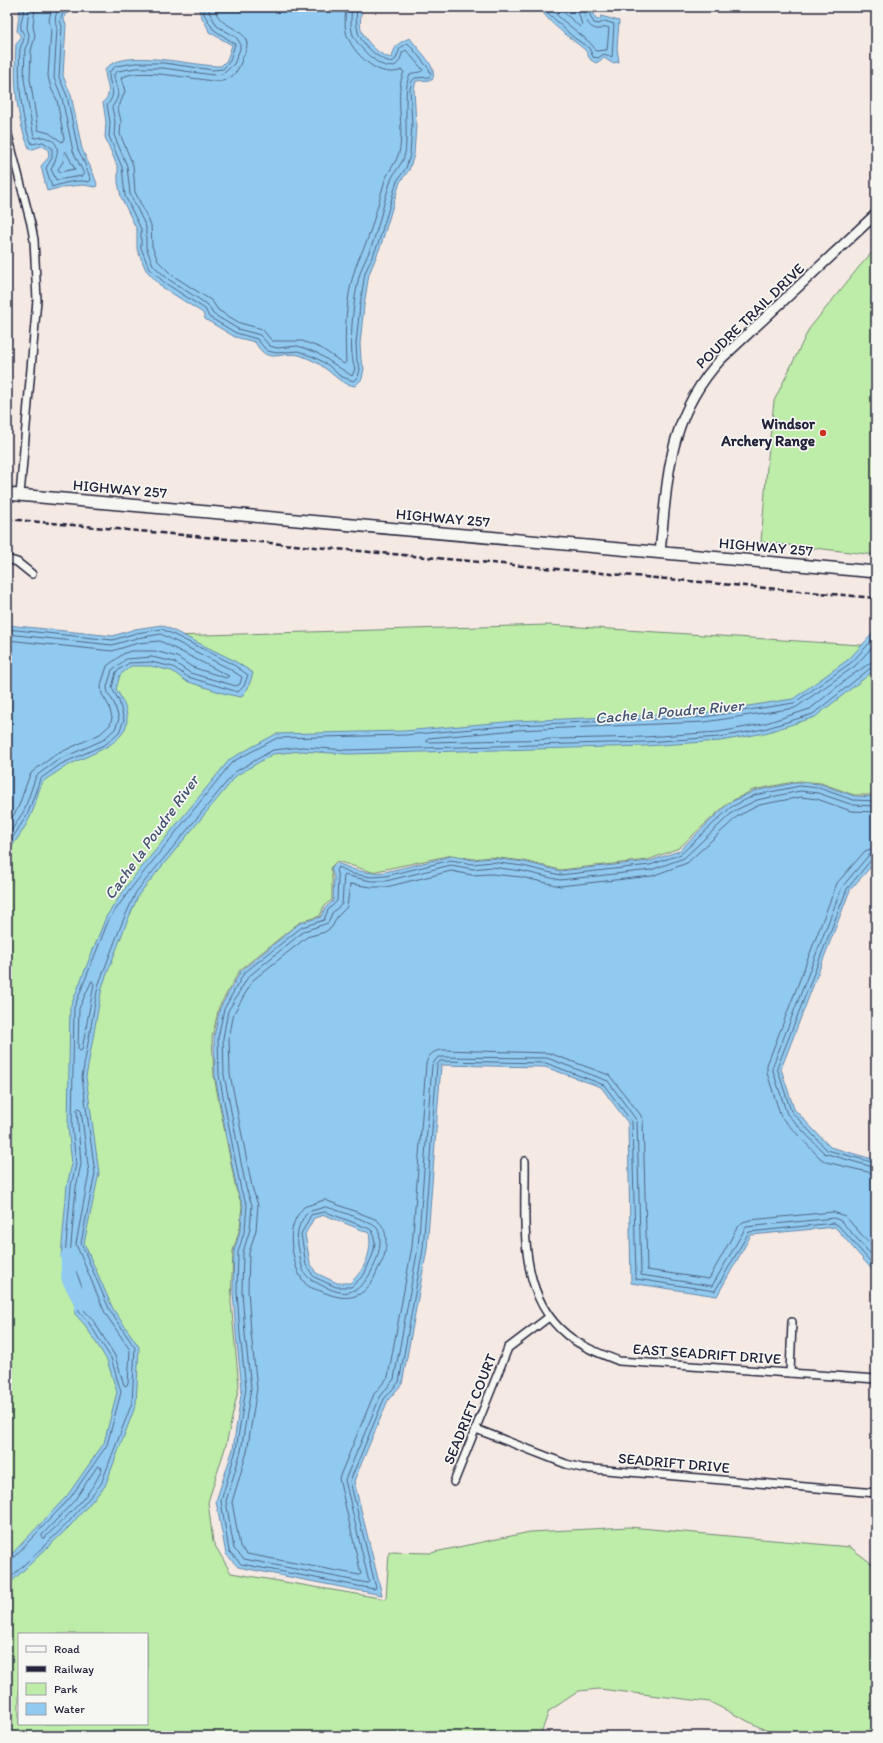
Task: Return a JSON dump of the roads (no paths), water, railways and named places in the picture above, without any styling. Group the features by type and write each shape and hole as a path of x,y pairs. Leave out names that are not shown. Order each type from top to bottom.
{"main road":[{"name":"HIGHWAY 257","path":"7,494 871,572"}],"street":[{"path":"7,131 32,224 34,240 36,300 20,495"},
{"name":"POUDRE TRAIL DRIVE","path":"660,552 673,446 683,414 699,385 722,358 876,214"},
{"path":"7,559 17,562 32,574"},
{"name":"EAST SEADRIFT DRIVE","path":"525,1161 527,1254 533,1287 549,1317 567,1335 577,1342 587,1348 619,1361 876,1379"},
{"name":"SEADRIFT COURT","path":"454,1482 508,1348 549,1317"},
{"path":"790,1373 792,1322"},
{"name":"SEADRIFT DRIVE","path":"476,1429 566,1464 582,1468 876,1493"}],"water":[{"path":"20,7 70,7 69,13 65,14 64,21 66,24 63,76 71,95 82,149 93,173 97,184 96,187 83,185 63,187 47,191 41,166 49,157 48,149 42,146 30,150 21,125 18,111 15,57 16,44 20,40 20,35 17,31"},
{"path":"202,7 362,7 360,20 361,29 367,41 375,49 383,55 392,58 394,50 398,45 410,38 427,59 433,70 432,80 416,81 414,89 416,125 414,155 409,170 400,182 381,245 369,274 360,344 361,360 364,368 362,379 355,386 343,382 320,365 302,356 292,354 270,356 265,354 255,342 235,337 205,319 203,313 162,287 146,270 137,249 137,230 121,197 118,182 118,168 105,137 106,122 103,102 108,95 108,88 105,70 113,63 126,59 142,58 221,66 227,60 232,45 209,32 199,9"},
{"path":"541,7 592,7 596,19 600,20 601,16 619,21 617,48 619,62 612,63 604,58 596,63 591,60 585,50 547,18"},
{"path":"7,625 113,636 135,629 162,625 233,660 253,673 248,688 241,697 226,694 186,681 172,671 151,666 131,666 120,675 116,689 125,708 127,723 122,734 112,744 68,766 42,783 29,820 7,854"},
{"path":"876,630 876,669 815,717 765,733 720,741 645,746 348,754 301,751 273,754 237,775 139,894 102,987 86,1077 99,1173 84,1243 113,1309 139,1347 136,1404 105,1486 70,1526 7,1586 7,1559 67,1496 104,1443 117,1392 107,1360 85,1325 75,1314 73,1286 61,1257 67,1185 72,1164 68,1127 70,1008 106,917 128,884 230,759 276,734 404,731 516,721 704,713 793,699 849,659"},
{"path":"800,782 820,784 854,796 876,797 876,861 850,890 781,1069 794,1109 830,1147 876,1160 876,1274 835,1227 751,1235 717,1296 631,1283 628,1123 601,1087 545,1067 441,1065 427,1249 402,1384 388,1400 354,1481 382,1595 238,1567 226,1554 216,1501 233,1449 242,1388 233,1291 234,1251 241,1228 243,1205 237,1190 215,1076 214,1037 220,1008 241,971 300,923 321,917 325,908 333,901 334,877 331,868 337,863 355,870 372,873 385,872 452,856 473,860 491,858 524,862 560,871 650,861 679,851 729,803 754,791","holes":["325,1215 369,1233 370,1247 366,1261 359,1273 350,1283 337,1283 316,1273 310,1263 305,1234 314,1218"]}],"waterway":[{"name":"Cache la Poudre River","path":"68,1256 69,1279 82,1303"}],"railway":[{"path":"7,519 876,598"}],"place":[{"name":"Windsor Archery Range","path":"823,433"}]}
